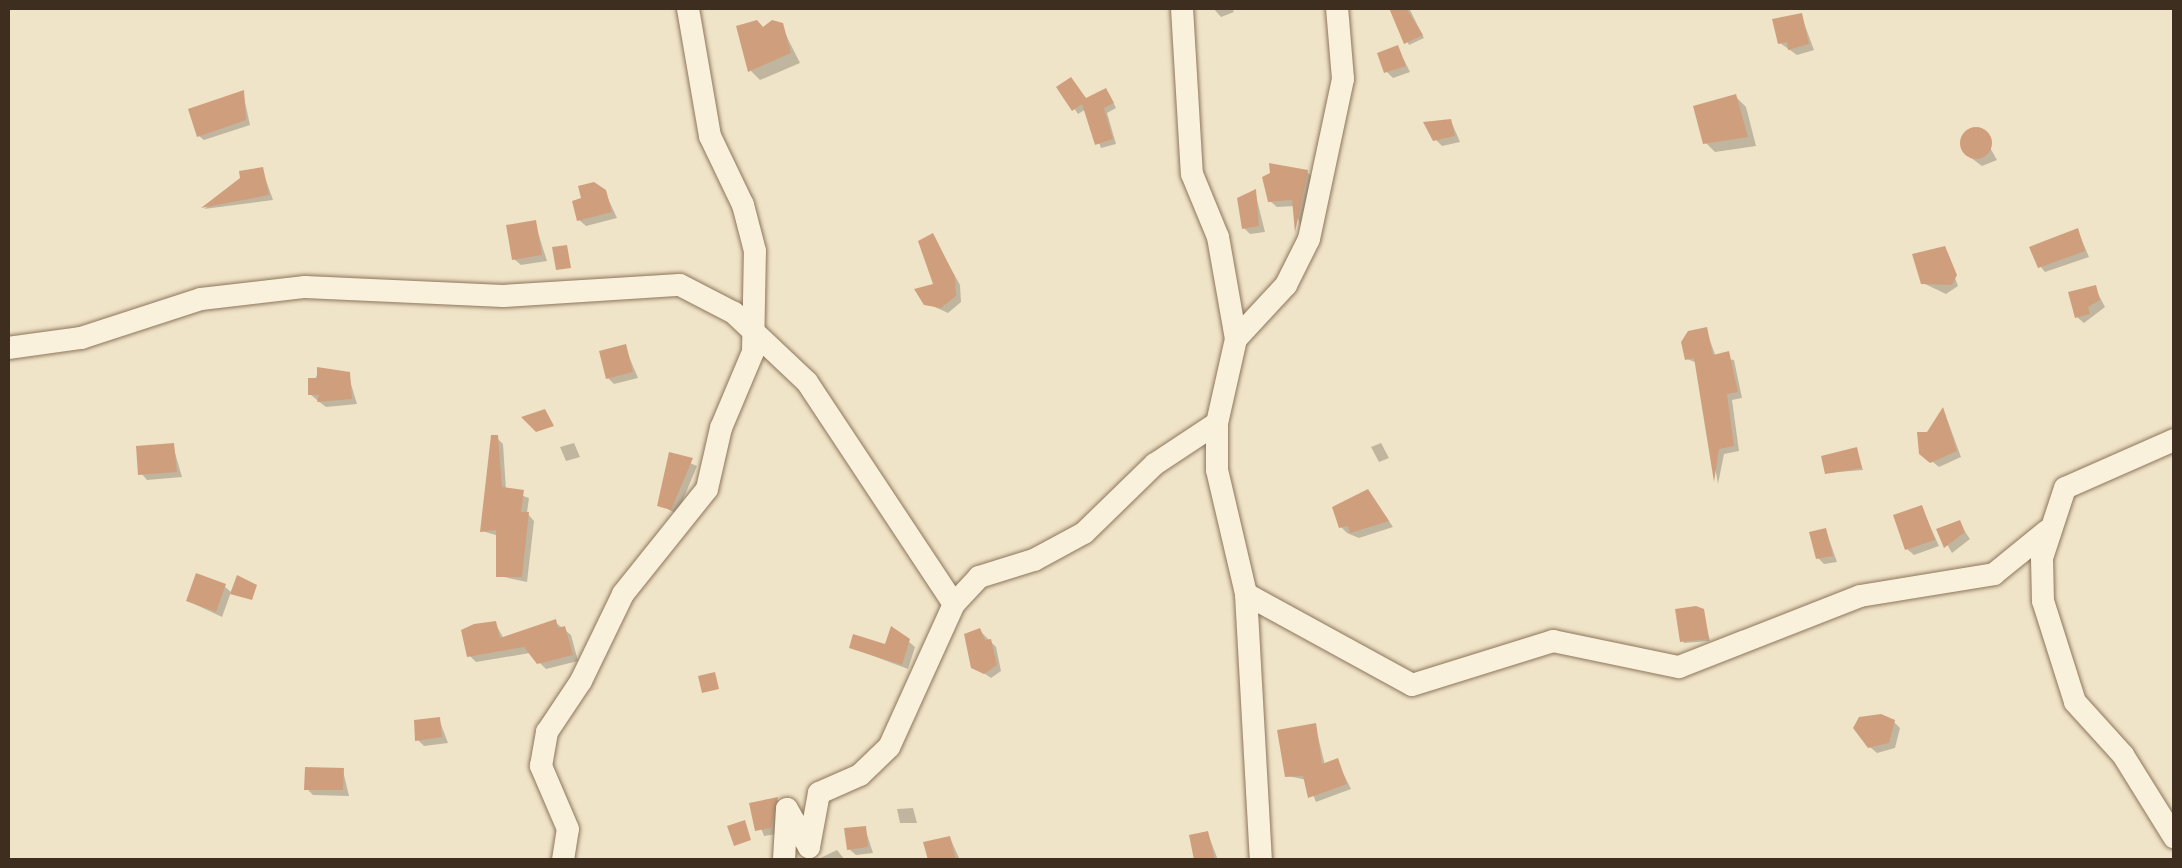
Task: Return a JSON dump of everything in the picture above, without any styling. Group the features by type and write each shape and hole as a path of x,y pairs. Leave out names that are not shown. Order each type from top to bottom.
{"street":[{"path":"562,860 568,829 541,766 547,732 581,681 623,594 707,489 755,330 756,251 744,205 710,136 688,8"},
{"path":"1182,8 1192,174 1221,249 1236,339 1217,423 1218,470 1246,594 1261,860"},
{"path":"1236,339 1286,285 1309,239 1343,79 1337,8"},
{"path":"8,348 81,338 201,299 305,288 503,296 680,285 755,330 807,382 954,604"},
{"path":"784,860 783,815 787,809 809,847 818,793 860,775 889,747 954,604 979,577 1034,560 1084,533 1155,464 1217,423"},
{"path":"2174,440 2066,488 2047,531 2044,601 2075,702 2124,755 2174,837"},
{"path":"1246,594 1412,684 1553,642 1680,667 1860,596 1994,574 2047,531"}],"building":[{"path":"1389,8 1406,8 1423,35 1404,44"},
{"path":"1802,13 1809,44 1788,50 1787,42 1778,44 1772,19"},
{"path":"757,20 763,27 772,20 783,23 791,53 748,72 736,26"},
{"path":"1398,45 1406,66 1384,73 1377,53"},
{"path":"1071,77 1086,98 1106,88 1114,103 1104,108 1113,139 1095,145 1082,104 1072,111 1056,87"},
{"path":"244,90 246,120 197,137 188,109"},
{"path":"1736,94 1748,137 1703,144 1693,106"},
{"path":"1451,119 1455,136 1433,141 1423,122"},
{"path":"1976,127 1988,131 1992,143 1988,155 1976,159 1964,155 1960,143 1964,131"},
{"path":"1269,163 1308,170 1295,232 1292,200 1268,202 1262,177 1270,173"},
{"path":"263,167 269,195 201,208 240,178 239,171"},
{"path":"594,182 606,190 612,212 577,221 572,201 581,198 578,186"},
{"path":"1256,189 1259,226 1242,229 1237,198"},
{"path":"536,220 542,255 512,260 506,225"},
{"path":"2078,228 2085,251 2038,268 2029,247"},
{"path":"933,233 955,277 956,296 941,308 924,305 914,289 933,284 918,241"},
{"path":"567,245 571,268 556,270 552,247"},
{"path":"1945,246 1957,275 1952,285 1921,284 1912,254"},
{"path":"2096,285 2100,300 2088,307 2090,314 2075,318 2068,292"},
{"path":"1707,327 1713,355 1729,351 1738,392 1727,394 1734,446 1719,449 1714,482 1694,358 1685,360 1681,342 1688,331"},
{"path":"626,344 633,372 606,379 599,351"},
{"path":"317,367 350,372 352,399 317,402 319,395 308,395 308,378 317,378"},
{"path":"1943,407 1957,451 1930,463 1919,454 1917,432 1927,432"},
{"path":"545,409 554,426 536,432 521,417"},
{"path":"491,435 498,435 502,487 524,490 521,512 529,512 522,577 496,577 496,530 480,532"},
{"path":"174,443 177,472 138,475 136,446"},
{"path":"1857,447 1862,468 1825,474 1821,456"},
{"path":"669,452 693,458 671,510 657,506"},
{"path":"1368,489 1389,521 1350,533 1348,526 1339,528 1332,507"},
{"path":"1922,505 1935,540 1905,550 1893,515"},
{"path":"1960,520 1965,532 1944,548 1936,529"},
{"path":"1826,528 1833,556 1816,559 1809,532"},
{"path":"196,573 226,584 216,612 186,601"},
{"path":"237,575 257,585 252,600 230,594"},
{"path":"1675,609 1704,609 1709,639 1680,642"},
{"path":"556,619 558,628 565,626 573,655 537,664 524,647 467,657 461,630 474,624 496,621 500,638"},
{"path":"891,626 910,639 902,665 849,648 853,634 885,644"},
{"path":"980,628 985,640 991,639 997,665 984,674 971,668 964,634"},
{"path":"715,672 719,689 702,693 698,676"},
{"path":"1881,714 1895,720 1889,743 1868,748 1853,728 1859,717"},
{"path":"440,717 442,737 415,741 414,720"},
{"path":"1316,723 1322,764 1338,758 1347,784 1308,798 1303,776 1285,777 1277,730"},
{"path":"305,767 344,768 343,790 304,790"},
{"path":"778,797 771,828 755,831 749,803"},
{"path":"745,820 751,840 734,846 727,826"},
{"path":"866,826 868,847 847,850 844,828"},
{"path":"1208,831 1215,860 1194,860 1189,835"},
{"path":"950,836 956,860 928,860 923,842"}]}
